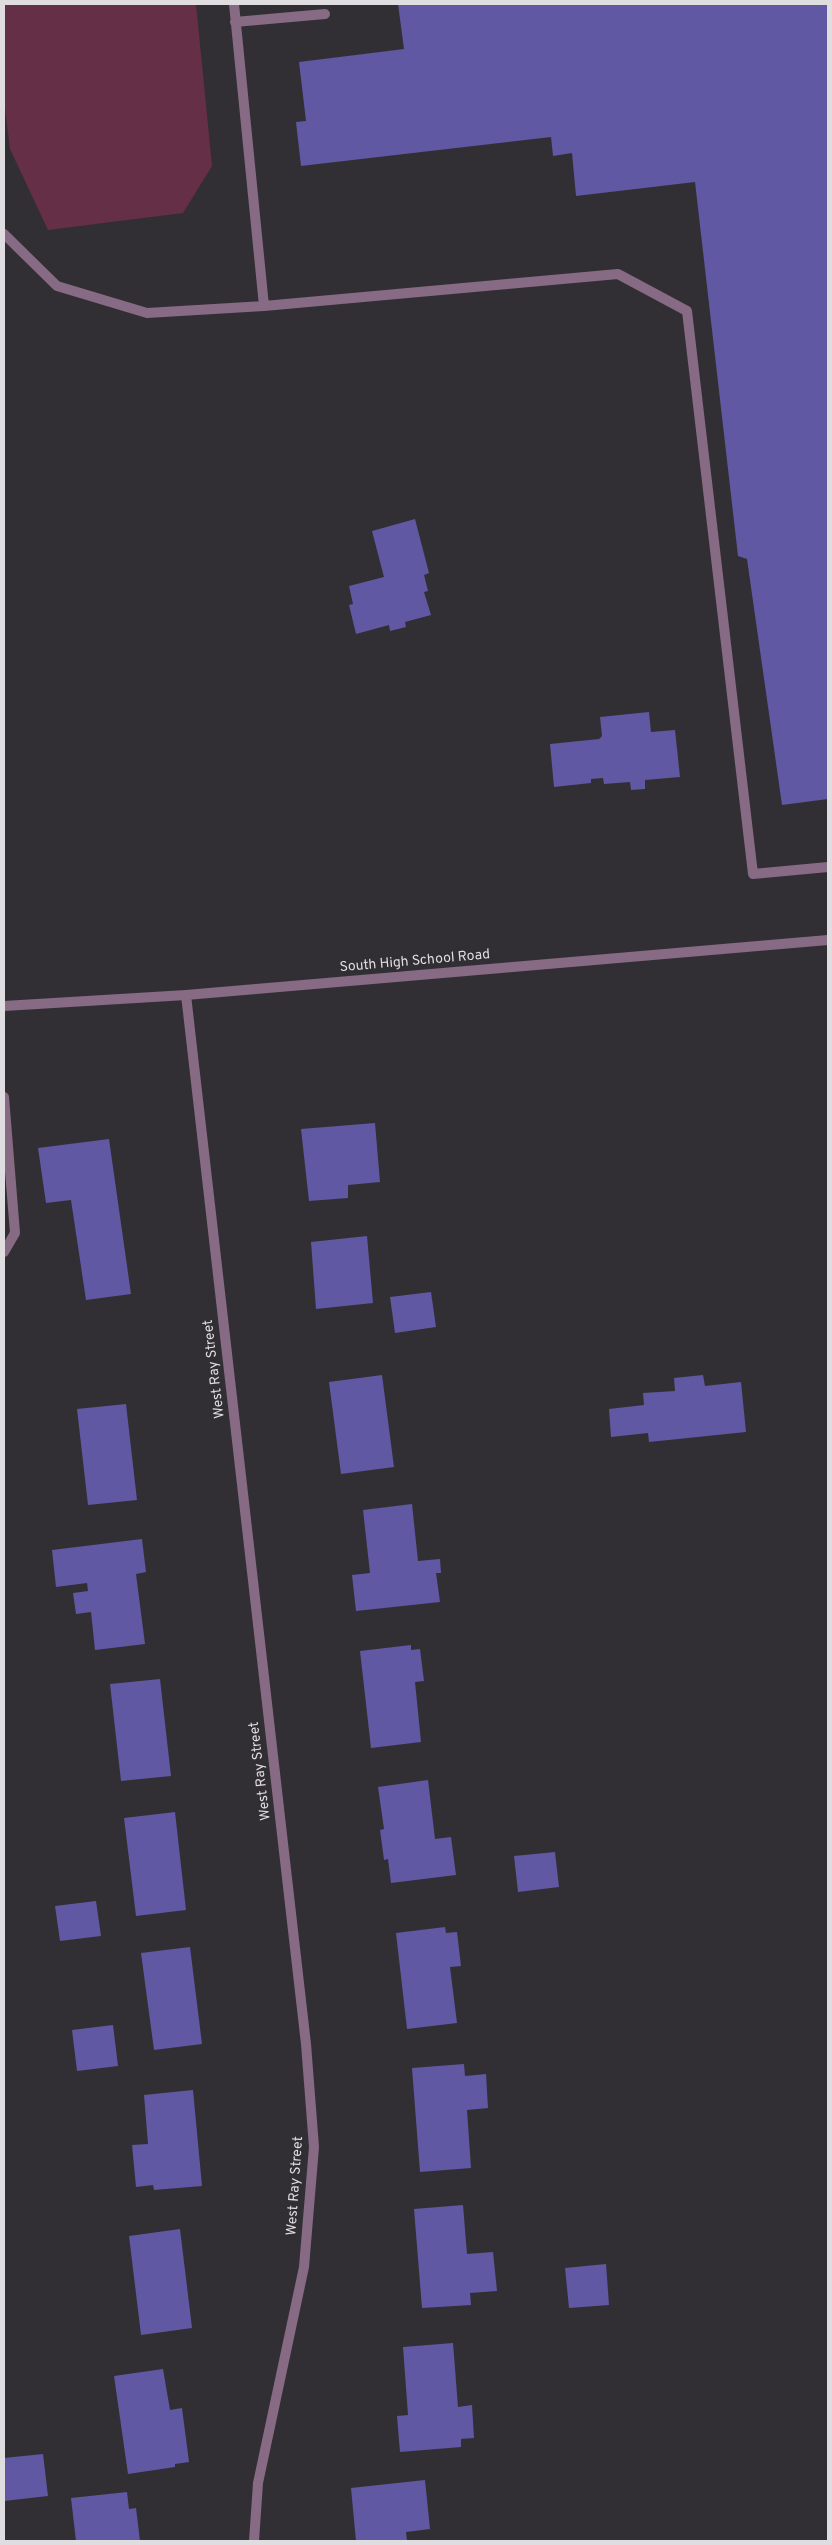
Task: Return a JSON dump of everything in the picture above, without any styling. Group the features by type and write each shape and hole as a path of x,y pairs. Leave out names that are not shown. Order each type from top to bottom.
{"street":[{"path":"234,4 264,306"},
{"path":"235,22 324,14"},
{"path":"4,234 58,286 147,313 264,306 618,274 687,311 753,874 828,866"},
{"name":"South High School Road","path":"4,1006 186,995 828,940"},
{"name":"West Ray Street","path":"186,995 306,2044 314,2147 304,2267 258,2483 254,2541"},
{"path":"4,1097 15,1232 4,1252"}],"shaded area":[{"path":"4,4 196,4 212,166 183,213 48,230 10,149 4,100"}],"building":[{"path":"398,4 828,4 828,799 782,805 747,559 738,556 695,182 576,196 572,153 553,156 551,137 301,166 296,122 306,121 299,62 404,49"},
{"path":"415,519 429,573 424,575 428,591 424,592 431,615 405,622 406,627 390,631 389,625 356,634 349,605 353,604 349,586 384,577 372,531"},
{"path":"649,712 651,732 675,730 680,777 645,780 645,789 631,790 630,782 604,784 603,778 591,779 591,783 554,787 550,744 599,739 602,736 600,717"},
{"path":"375,1123 380,1182 348,1185 348,1198 309,1201 301,1129"},
{"path":"109,1139 131,1294 86,1300 71,1200 46,1203 38,1148"},
{"path":"367,1236 373,1303 316,1309 311,1242"},
{"path":"431,1292 436,1327 395,1333 390,1297"},
{"path":"382,1375 394,1467 341,1474 329,1382"},
{"path":"703,1375 705,1386 741,1382 746,1432 649,1442 648,1433 611,1437 609,1409 644,1405 643,1393 675,1391 674,1378"},
{"path":"126,1404 137,1500 88,1505 77,1409"},
{"path":"412,1504 418,1561 440,1559 441,1573 436,1573 440,1602 356,1611 352,1575 370,1573 363,1510"},
{"path":"142,1539 146,1572 136,1574 145,1644 95,1650 91,1612 76,1614 73,1593 88,1591 87,1583 56,1587 52,1550"},
{"path":"411,1645 411,1650 420,1649 424,1681 415,1682 421,1742 371,1748 360,1651"},
{"path":"160,1679 171,1776 121,1781 110,1684"},
{"path":"428,1780 435,1839 451,1837 456,1875 391,1883 388,1859 384,1860 380,1830 384,1829 378,1787"},
{"path":"175,1812 186,1910 136,1916 124,1818"},
{"path":"555,1852 559,1887 518,1892 514,1856"},
{"path":"96,1901 101,1936 60,1941 55,1906"},
{"path":"445,1927 446,1933 457,1932 461,1966 450,1967 457,2023 407,2029 396,1933"},
{"path":"190,1947 202,2044 154,2050 141,1953"},
{"path":"113,2025 118,2066 77,2071 72,2030"},
{"path":"464,2064 465,2076 486,2074 488,2108 467,2110 471,2168 420,2172 412,2068"},
{"path":"193,2090 202,2186 154,2190 153,2185 136,2187 132,2145 148,2144 144,2095"},
{"path":"463,2205 467,2254 493,2252 497,2291 470,2293 471,2305 422,2308 414,2209"},
{"path":"180,2229 192,2328 141,2335 129,2236"},
{"path":"606,2264 609,2305 569,2308 565,2268"},
{"path":"453,2343 458,2407 472,2405 474,2438 461,2439 461,2447 400,2452 397,2416 408,2415 403,2347"},
{"path":"163,2369 170,2410 182,2408 189,2462 175,2464 175,2467 128,2474 114,2376"},
{"path":"43,2454 48,2496 4,2501 4,2458"},
{"path":"425,2480 430,2529 406,2532 407,2541 356,2541 351,2488"},
{"path":"127,2492 129,2509 136,2508 140,2541 76,2541 71,2498"}]}
